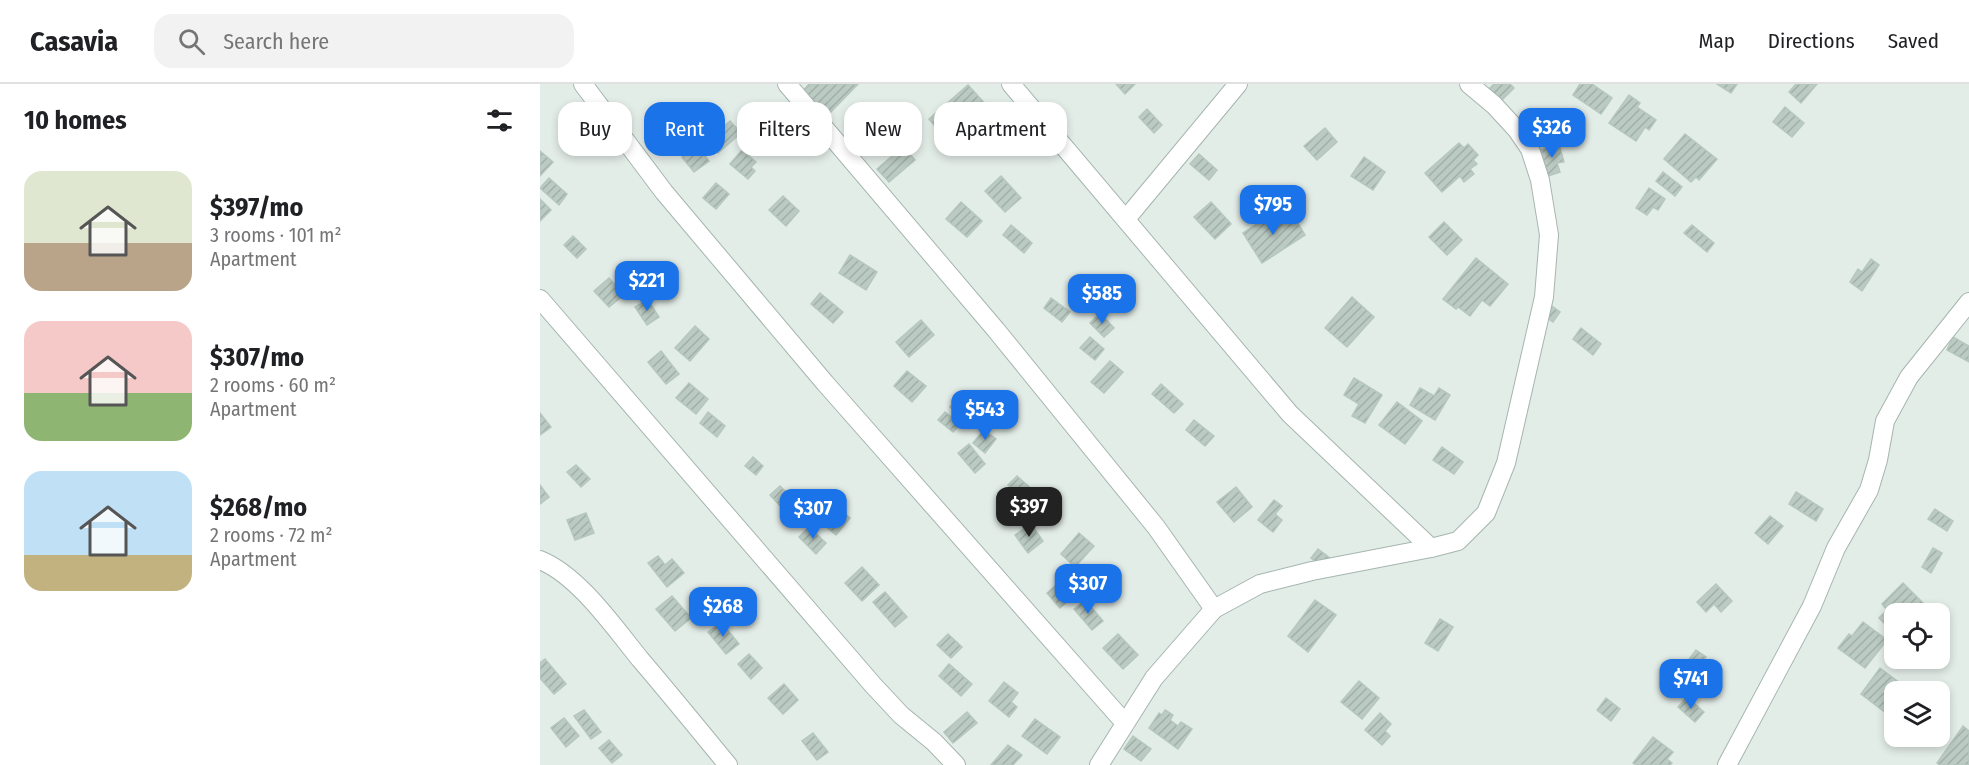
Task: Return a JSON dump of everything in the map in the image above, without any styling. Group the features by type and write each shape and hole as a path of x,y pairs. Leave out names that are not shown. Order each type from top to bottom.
{"street":[{"path":"583,84 664,192 817,374 1124,722"},
{"path":"787,84 996,330 1156,527 1214,609"},
{"path":"1011,84 1290,414 1431,548"},
{"path":"1099,765 1124,722 1154,678 1214,609 1260,584 1458,541 1486,513 1506,464 1544,297 1549,235 1540,180 1530,149 1517,130 1494,105 1469,84"},
{"path":"1126,219 1230,87"},
{"path":"540,299 873,685 902,715 934,741 956,765"},
{"path":"1727,765 1812,606 1836,548 1869,490 1878,460 1885,421 1909,377 1969,302"},
{"path":"540,560 569,577 612,625 728,765"}],"building":[{"path":"809,84 858,84 832,111 832,102 812,102 802,92"},
{"path":"1116,84 1135,84 1125,94"},
{"path":"1494,84 1510,84 1514,88 1498,104 1486,92"},
{"path":"1580,84 1592,84 1612,98 1601,114 1573,95"},
{"path":"1717,84 1737,84 1731,93"},
{"path":"1796,84 1817,84 1801,103 1789,92"},
{"path":"968,85 983,102 948,102"},
{"path":"1629,95 1640,103 1637,107 1656,120 1649,130 1645,127 1636,141 1609,123"},
{"path":"1785,107 1804,123 1792,137 1773,122"},
{"path":"1147,109 1162,125 1154,133 1139,117"},
{"path":"934,115 934,125 929,119"},
{"path":"730,121 737,129 737,136 725,147 725,125"},
{"path":"1325,128 1337,142 1317,160 1304,146"},
{"path":"1685,134 1717,159 1699,180 1696,177 1691,182 1664,159"},
{"path":"1459,143 1464,148 1468,144 1478,155 1473,160 1477,164 1470,169 1474,174 1464,182 1460,176 1442,192 1425,173"},
{"path":"1559,145 1564,162 1557,163 1560,172 1548,176 1541,150"},
{"path":"540,151 553,162 540,176"},
{"path":"1199,154 1217,170 1209,180 1190,164"},
{"path":"705,156 709,161 694,172 682,157"},
{"path":"737,156 749,156 756,162 751,167 755,171 748,179 730,164"},
{"path":"892,156 911,156 915,160 889,182 877,169"},
{"path":"1364,157 1385,172 1373,190 1351,176"},
{"path":"1663,172 1682,187 1675,196 1656,181"},
{"path":"1001,176 1021,198 1005,212 985,191"},
{"path":"549,178 567,194 559,205 540,188"},
{"path":"716,183 729,194 716,209 703,198"},
{"path":"1649,188 1665,199 1658,210 1653,207 1647,215 1636,208"},
{"path":"783,196 799,211 786,226 769,210"},
{"path":"540,199 551,210 540,221"},
{"path":"961,202 982,221 967,237 946,219"},
{"path":"1211,202 1231,224 1215,239 1194,217"},
{"path":"1277,211 1284,221 1293,215 1305,235 1262,263 1243,233"},
{"path":"1444,222 1462,240 1447,255 1429,237"},
{"path":"1011,225 1032,243 1024,253 1003,235"},
{"path":"1692,225 1714,243 1707,252 1684,233"},
{"path":"573,236 586,249 577,258 564,245"},
{"path":"850,255 877,272 866,290 839,273"},
{"path":"1476,258 1508,284 1490,306 1482,300 1470,316 1443,299"},
{"path":"1871,259 1879,265 1862,291 1850,282 1858,269 1862,272"},
{"path":"635,272 649,287 638,298 623,283"},
{"path":"609,278 624,295 609,307 594,291"},
{"path":"820,293 843,312 833,323 811,304"},
{"path":"1352,297 1374,317 1347,347 1325,328"},
{"path":"1051,298 1070,312 1062,322 1044,308"},
{"path":"1542,299 1560,312 1553,322 1535,309"},
{"path":"648,300 659,317 647,325 635,307"},
{"path":"1100,313 1114,328 1104,337 1090,323"},
{"path":"921,320 934,335 909,357 896,342"},
{"path":"695,326 709,339 690,361 675,348"},
{"path":"1581,328 1601,344 1593,355 1573,339"},
{"path":"1090,337 1104,349 1095,360 1080,348"},
{"path":"1953,337 1969,346 1969,362 1947,350"},
{"path":"661,351 679,374 666,384 648,362"},
{"path":"1110,361 1123,372 1104,393 1091,382"},
{"path":"907,371 926,386 912,402 894,386"},
{"path":"1354,378 1382,395 1365,423 1352,416 1359,404 1344,395"},
{"path":"689,383 708,399 696,414 676,398"},
{"path":"1161,384 1183,404 1174,413 1152,394"},
{"path":"1420,388 1434,396 1439,388 1450,395 1435,420 1410,405"},
{"path":"957,400 971,413 964,420 950,407"},
{"path":"1397,402 1422,421 1405,444 1379,425"},
{"path":"708,412 725,426 717,437 700,423"},
{"path":"945,412 960,424 953,432 938,420"},
{"path":"540,413 551,427 540,435"},
{"path":"1194,420 1214,436 1205,446 1186,430"},
{"path":"984,430 996,439 985,453 973,443"},
{"path":"969,444 985,464 975,473 958,453"},
{"path":"1442,447 1463,462 1454,474 1433,460"},
{"path":"753,457 763,466 756,475 745,466"},
{"path":"576,465 590,479 581,487 567,472"},
{"path":"1017,476 1035,492 1026,502 1008,485"},
{"path":"540,485 549,497 540,504"},
{"path":"780,486 793,499 783,509 770,495"},
{"path":"1236,487 1252,507 1234,522 1217,502"},
{"path":"1796,492 1823,509 1816,521 1789,504"},
{"path":"1274,500 1282,506 1275,514 1282,520 1273,532 1258,520"},
{"path":"831,502 850,518 836,535 817,519"},
{"path":"1935,509 1953,521 1947,531 1928,519"},
{"path":"586,513 594,533 575,540 567,520"},
{"path":"1770,516 1783,526 1768,544 1755,533"},
{"path":"1031,524 1043,541 1028,553 1015,535"},
{"path":"809,527 826,543 816,554 799,537"},
{"path":"1079,533 1094,546 1075,567 1061,554"},
{"path":"1933,548 1942,553 1931,573 1922,567"},
{"path":"1318,549 1331,559 1324,568 1311,558"},
{"path":"658,556 665,565 672,559 684,573 667,587 648,563"},
{"path":"862,567 879,585 862,601 845,583"},
{"path":"1903,583 1923,603 1884,603 1884,606 1882,604"},
{"path":"1716,584 1732,601 1721,612 1714,604 1706,612 1697,602"},
{"path":"1056,585 1069,600 1060,608 1047,593"},
{"path":"885,592 907,617 895,627 873,602"},
{"path":"672,596 691,618 675,631 656,609"},
{"path":"1085,600 1103,621 1092,630 1074,609"},
{"path":"1315,600 1336,615 1308,652 1288,636"},
{"path":"1884,613 1884,623 1879,618"},
{"path":"1440,619 1453,627 1438,651 1425,643"},
{"path":"721,622 739,644 726,654 708,632"},
{"path":"1863,622 1884,638 1884,644 1865,668 1838,648 1849,634 1852,636"},
{"path":"948,634 962,647 951,658 937,645"},
{"path":"1118,634 1138,655 1123,669 1103,648"},
{"path":"1696,650 1706,657 1687,681 1678,674"},
{"path":"749,654 762,668 751,679 738,664"},
{"path":"545,659 566,684 554,694 540,678 540,663"},
{"path":"949,664 972,684 961,696 939,676"},
{"path":"1880,668 1897,681 1884,681 1884,711 1861,694"},
{"path":"1359,681 1379,698 1362,719 1341,702"},
{"path":"1004,682 1018,693 1011,702 1017,707 1009,717 989,701"},
{"path":"784,684 798,700 783,714 768,698"},
{"path":"1687,697 1704,712 1695,722 1678,707"},
{"path":"1606,698 1620,709 1611,721 1597,710"},
{"path":"584,710 601,732 591,739 574,716"},
{"path":"1165,710 1173,715 1170,720 1178,726 1181,722 1192,729 1178,749 1149,728 1159,713 1162,715"},
{"path":"967,712 977,723 953,743 944,732"},
{"path":"1380,713 1391,724 1385,731 1390,736 1382,745 1365,730"},
{"path":"564,718 579,736 566,747 551,728"},
{"path":"1035,719 1060,737 1047,754 1022,736"},
{"path":"1963,726 1969,731 1969,765 1940,765 1937,763"},
{"path":"813,733 828,752 817,760 802,741"},
{"path":"1133,736 1151,749 1141,761 1124,749"},
{"path":"1653,737 1673,752 1667,759 1672,763 1670,765 1636,765 1633,763"},
{"path":"609,740 622,755 612,763 599,748"},
{"path":"1008,745 1022,755 1013,765 991,765"}]}
